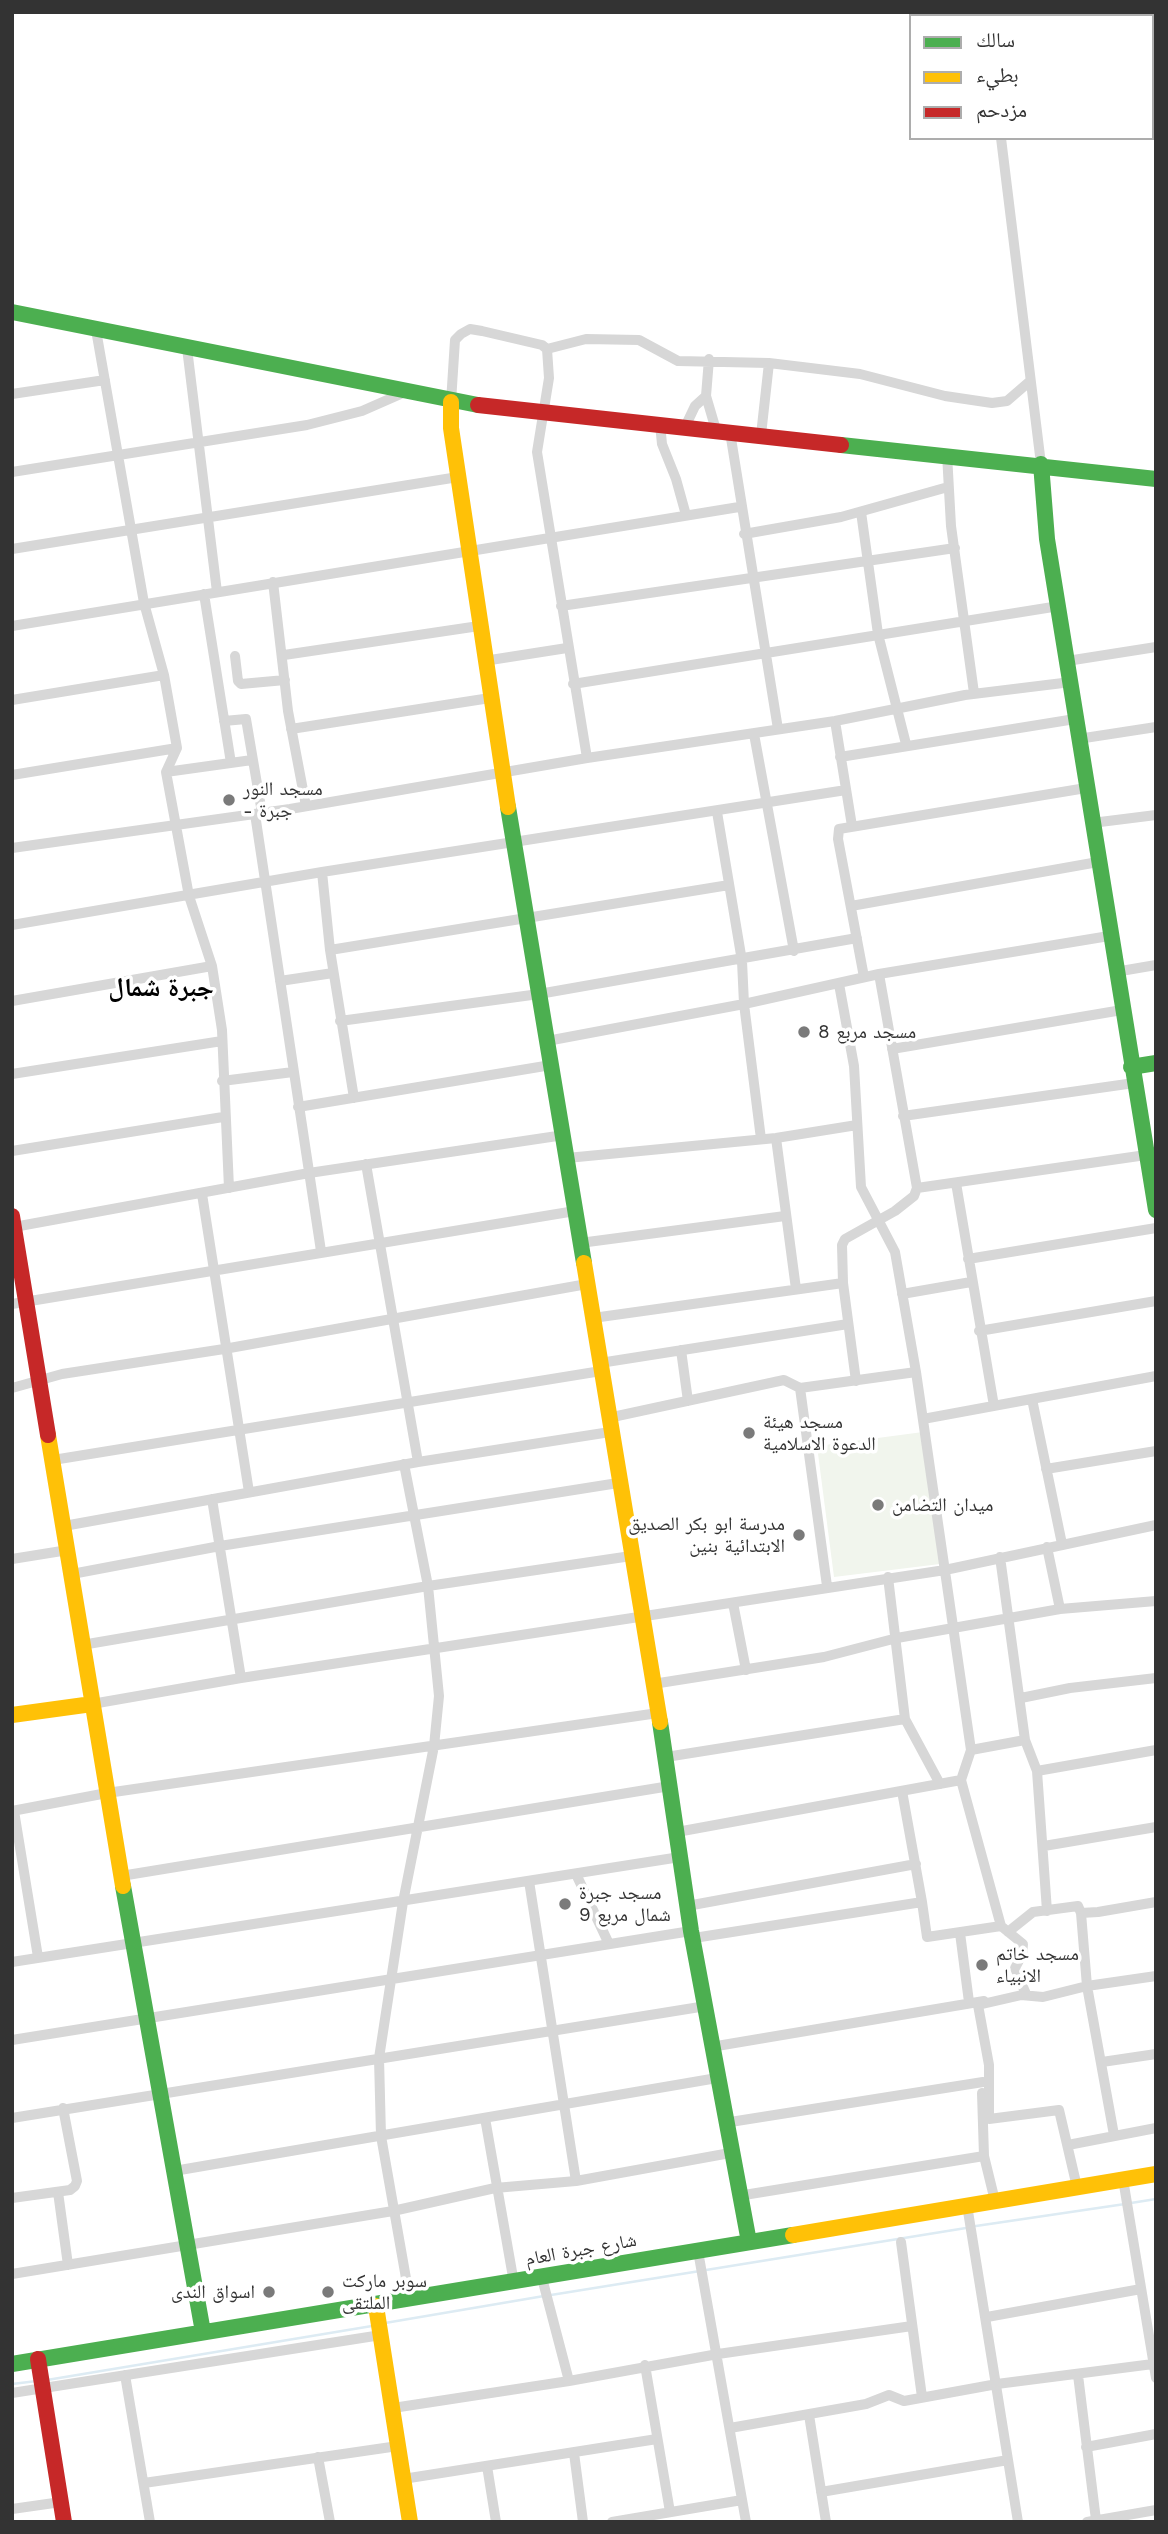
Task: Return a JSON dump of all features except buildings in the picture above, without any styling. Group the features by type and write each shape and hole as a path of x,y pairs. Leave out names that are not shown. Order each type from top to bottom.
{"street":[{"path":"1001,140 1041,464 1044,517 1109,936 1146,1155 1153,1171 1156,1210"},
{"path":"12,313 451,402 1041,464 1156,479"},
{"path":"96,330 144,603 164,676 177,748 166,772 188,896 212,966 222,1041 223,1117 229,1188"},
{"path":"587,758 537,452 549,378 547,349 542,345 470,330 455,340 451,428 484,661 564,1135 618,1483 666,1757 687,1906 724,2123 749,2242"},
{"path":"547,349 586,339 613,337 639,340 678,361 709,359 769,363 860,374 945,396 992,403 1007,401 1030,382"},
{"path":"187,348 217,592"},
{"path":"709,359 706,397 723,431 740,507 778,729"},
{"path":"761,435 769,363"},
{"path":"12,394 105,380"},
{"path":"12,472 307,425 362,411 403,393"},
{"path":"685,427 695,406 706,397"},
{"path":"660,424 662,444 686,515"},
{"path":"947,454 962,621 974,694"},
{"path":"12,548 458,477"},
{"path":"744,534 861,512 948,487"},
{"path":"12,626 549,536 740,507"},
{"path":"861,512 878,634 900,709 906,744"},
{"path":"561,607 955,548"},
{"path":"273,582 291,729 306,806"},
{"path":"204,594 230,763"},
{"path":"573,684 1059,606"},
{"path":"284,655 479,626"},
{"path":"1067,661 1156,646"},
{"path":"484,661 567,648"},
{"path":"235,656 238,681 242,684 285,680"},
{"path":"12,701 164,676"},
{"path":"12,848 177,823 259,814 587,758 835,721 974,694 1071,682"},
{"path":"291,729 490,698"},
{"path":"224,721 246,719 266,882 321,1251"},
{"path":"840,757 906,744 1075,719"},
{"path":"835,721 852,826"},
{"path":"1078,739 1156,727"},
{"path":"754,734 794,951"},
{"path":"12,775 177,748"},
{"path":"166,772 252,760"},
{"path":"864,977 838,833 844,827 1086,788"},
{"path":"12,925 322,872 846,790"},
{"path":"716,812 741,961 761,1139"},
{"path":"1092,823 1156,814"},
{"path":"851,906 1097,862"},
{"path":"322,872 333,973 354,1098"},
{"path":"330,950 729,885"},
{"path":"547,1041 744,1004 879,974 1109,936"},
{"path":"340,1021 539,994 741,961 857,938"},
{"path":"1115,972 1156,965"},
{"path":"12,1001 212,966"},
{"path":"280,981 333,973"},
{"path":"856,1381 843,1283 841,1253 845,1239 878,1218 895,1211 914,1196 917,1188 879,974"},
{"path":"839,984 854,1066 861,1187 895,1252 916,1372 971,1750 961,1780 1005,1929 1023,1944 1022,1955 1015,1968 1026,1994"},
{"path":"892,1049 1122,1010"},
{"path":"12,1074 222,1041"},
{"path":"903,1116 1133,1075 1156,1063"},
{"path":"298,1107 551,1065"},
{"path":"222,1081 293,1072"},
{"path":"12,1151 223,1117"},
{"path":"567,1158 776,1138 857,1125"},
{"path":"203,2332 132,1943 40,1381 20,1303 13,1222 202,1194 366,1164 564,1135"},
{"path":"776,1138 796,1289"},
{"path":"917,1188 1146,1155"},
{"path":"366,1164 418,1462"},
{"path":"956,1184 979,1331 994,1406"},
{"path":"202,1194 224,1349 249,1492"},
{"path":"20,1303 575,1211"},
{"path":"580,1243 785,1216"},
{"path":"968,1259 1156,1228"},
{"path":"902,1294 971,1282"},
{"path":"12,1388 62,1374 224,1349 587,1283"},
{"path":"593,1318 843,1283"},
{"path":"979,1331 1156,1301"},
{"path":"53,1460 600,1367 681,1350 848,1324"},
{"path":"681,1350 688,1401"},
{"path":"64,1526 609,1425 688,1401 784,1380 800,1388 916,1372"},
{"path":"923,1419 1156,1376"},
{"path":"800,1388 827,1586"},
{"path":"1032,1399 1062,1544"},
{"path":"1046,1469 1156,1451"},
{"path":"404,1464 428,1586 439,1696 434,1746 403,1902 379,2058 381,2136 410,2301"},
{"path":"72,1574 220,1546 618,1483"},
{"path":"212,1499 241,1678"},
{"path":"12,1715 642,1618 827,1586 945,1570 1156,1525"},
{"path":"1047,1548 1060,1609"},
{"path":"12,1559 68,1550"},
{"path":"82,1645 428,1586 631,1556"},
{"path":"1000,1558 1025,1740 1037,1771 1047,1911"},
{"path":"888,1577 905,1718 940,1784"},
{"path":"653,1684 824,1657 897,1638 1009,1617 1060,1609 1156,1601"},
{"path":"733,1603 746,1670"},
{"path":"1021,1698 1070,1688 1156,1678"},
{"path":"38,1958 13,1811 107,1793 658,1713"},
{"path":"666,1757 905,1718"},
{"path":"971,1750 1025,1740"},
{"path":"1037,1771 1156,1750"},
{"path":"677,1832 961,1780"},
{"path":"121,1876 670,1786"},
{"path":"902,1791 927,1937 1005,1929 1033,1912 1078,1906 1081,1913 1087,1986 1114,2135"},
{"path":"1044,1846 1156,1827"},
{"path":"12,1962 680,1857"},
{"path":"687,1906 916,1864"},
{"path":"576,1874 608,1944"},
{"path":"529,1881 576,2180"},
{"path":"12,1886 25,1883"},
{"path":"12,2040 539,1954 922,1902"},
{"path":"1081,1913 1156,1902"},
{"path":"960,1933 972,2002 987,2064 983,2082 981,2124 984,2156 995,2201"},
{"path":"711,2047 972,2002 1026,1994 1043,1997 1087,1986 1156,1976"},
{"path":"1026,1994 978,2005 987,2064 989,2119 1059,2110"},
{"path":"12,2118 706,2006"},
{"path":"1102,2062 1156,2054"},
{"path":"174,2171 717,2078"},
{"path":"724,2123 983,2082"},
{"path":"12,2198 70,2190 77,2180 63,2108"},
{"path":"981,2124 1059,2110"},
{"path":"1059,2110 1077,2187"},
{"path":"485,2118 495,2188 514,2283"},
{"path":"1068,2145 1156,2128"},
{"path":"12,2274 393,2211 495,2188 576,2180 730,2153"},
{"path":"738,2196 984,2156"},
{"name":"شارع جبرة العام","path":"12,2364 410,2301 1156,2174"},
{"path":"1123,2179 1156,2378"},
{"path":"58,2192 68,2265"},
{"path":"967,2205 1018,2522"},
{"path":"901,2242 922,2397"},
{"path":"698,2250 746,2522"},
{"path":"542,2278 569,2381"},
{"path":"987,2317 1141,2289"},
{"path":"376,2306 410,2522"},
{"path":"393,2407 569,2381 645,2365 912,2326"},
{"path":"12,2393 381,2335"},
{"path":"38,2359 64,2522"},
{"path":"730,2428 866,2404 888,2395 904,2401 997,2384 1153,2364"},
{"path":"645,2365 670,2512"},
{"path":"125,2375 150,2522"},
{"path":"1077,2375 1092,2521 1156,2510"},
{"path":"809,2415 825,2522"},
{"path":"1086,2447 1156,2434"},
{"path":"403,2479 657,2439"},
{"path":"144,2483 398,2446"},
{"path":"574,2454 583,2522"},
{"path":"318,2457 330,2522"},
{"path":"821,2492 1008,2460"},
{"path":"487,2466 496,2522"},
{"path":"612,2522 742,2500"},
{"path":"12,2509 61,2502"}],"shaded area":[{"name":"ميدان التضامن","path":"923,1432 940,1564 834,1577 817,1446"}],"waterway":[{"path":"1131,2203 1156,2199"},
{"path":"976,2226 1125,2204"},
{"path":"706,2270 966,2228"},
{"path":"551,2295 700,2271"},
{"path":"385,2323 544,2296"},
{"path":"47,2380 372,2326"},
{"path":"12,2384 37,2381"}],"traffic: fast":[{"path":"12,312 478,405"},
{"path":"841,445 1156,479"},
{"path":"1041,464 1047,539 1156,1210"},
{"path":"508,807 584,1263"},
{"path":"1131,1067 1156,1063"},
{"path":"660,1722 691,1931 749,2242"},
{"path":"123,1886 203,2332"},
{"path":"12,2364 793,2235"}],"traffic: slow":[{"path":"451,402 451,428 508,807"},
{"path":"584,1263 660,1722"},
{"path":"48,1435 123,1886"},
{"path":"12,1715 92,1704"},
{"path":"793,2235 1156,2174"},
{"path":"376,2306 410,2522"}],"traffic: jam":[{"path":"478,405 841,445"},
{"path":"12,1216 48,1435"},
{"path":"38,2359 64,2522"}],"place":[{"name":"مسجد النور - جبرة","path":"229,800"},
{"name":"مسجد مربع 8","path":"804,1032"},
{"name":"مسجد هيئة الدعوة الاسلامية","path":"749,1433"},
{"name":"ميدان التضامن","path":"878,1505"},
{"name":"مدرسة ابو بكر الصديق الابتدائية بنين","path":"799,1535"},
{"name":"مسجد جبرة شمال مربع 9","path":"565,1904"},
{"name":"مسجد خاتم الانبياء","path":"982,1965"},
{"name":"اسواق الندى","path":"269,2292"},
{"name":"سوبر ماركت الملتقى","path":"328,2292"}],"district":[{"name":"جبرة شمال","path":"161,988"}]}
